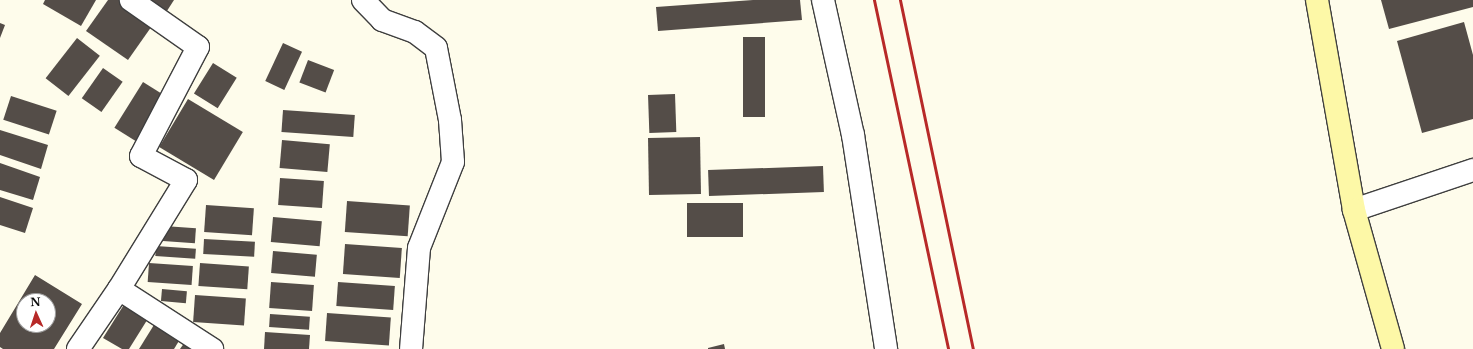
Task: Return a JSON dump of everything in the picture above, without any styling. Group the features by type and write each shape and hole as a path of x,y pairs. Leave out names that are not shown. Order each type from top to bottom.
{"street":[{"path":"78,349 119,289 186,180 141,156 198,47 131,0"},
{"path":"363,0 382,20 414,32 436,48 450,120 454,162 419,248 411,349"},
{"path":"822,0 853,135 886,349"},
{"path":"1317,0 1354,210 1393,349"},
{"path":"1354,210 1473,170"},
{"path":"119,289 212,349"}],"building":[{"path":"45,0 96,0 81,26 43,4"},
{"path":"108,0 121,0 154,23 128,60 86,31"},
{"path":"144,0 174,0 165,14"},
{"path":"753,0 800,0 802,20 658,31 656,7"},
{"path":"1381,0 1473,0 1473,7 1389,29"},
{"path":"1464,22 1473,55 1473,119 1422,133 1397,41"},
{"path":"0,23 5,25 0,38"},
{"path":"743,37 765,37 765,117 743,117"},
{"path":"77,38 100,56 68,96 46,78"},
{"path":"283,43 302,52 284,90 265,81"},
{"path":"308,60 334,70 326,92 299,82"},
{"path":"213,63 237,78 218,108 194,94"},
{"path":"103,68 123,82 101,112 82,98"},
{"path":"143,82 164,95 136,141 114,128"},
{"path":"675,94 676,132 649,133 648,95"},
{"path":"11,96 57,111 49,135 3,120"},
{"path":"188,99 243,132 214,180 159,147"},
{"path":"283,110 355,115 353,137 281,132"},
{"path":"0,130 48,145 41,169 0,155"},
{"path":"700,137 701,194 649,195 648,138"},
{"path":"282,140 330,144 327,172 280,168"},
{"path":"0,163 40,177 33,200 0,190"},
{"path":"823,166 824,192 709,196 708,170"},
{"path":"280,178 324,181 322,208 278,205"},
{"path":"0,197 33,208 25,233 0,225"},
{"path":"347,201 410,205 408,236 345,232"},
{"path":"687,203 743,203 743,237 687,237"},
{"path":"206,205 254,208 252,235 204,232"},
{"path":"273,217 322,221 320,246 271,242"},
{"path":"164,226 196,228 195,243 163,241"},
{"path":"204,239 255,242 254,257 203,254"},
{"path":"345,244 402,248 400,278 343,274"},
{"path":"156,246 196,249 195,259 155,256"},
{"path":"273,251 317,255 315,277 271,273"},
{"path":"149,263 193,266 192,285 148,282"},
{"path":"200,263 249,266 247,289 198,286"},
{"path":"35,275 82,304 54,349 3,349 0,347 0,333 16,306 16,333 56,333 56,293 24,293"},
{"path":"271,282 314,285 312,311 269,308"},
{"path":"338,282 395,286 393,310 336,306"},
{"path":"162,289 187,291 186,303 161,301"},
{"path":"195,295 246,299 244,325 193,322"},
{"path":"125,303 149,317 129,349 122,349 103,338"},
{"path":"327,313 391,317 389,345 325,341"},
{"path":"270,314 310,317 309,330 269,327"},
{"path":"157,320 182,336 174,349 139,349"},
{"path":"265,332 310,335 309,349 264,349"},
{"path":"187,339 203,349 180,349"},
{"path":"724,344 725,349 708,349 708,348"}],"railway":[{"path":"874,0 948,349"},
{"path":"900,0 973,349"}]}
